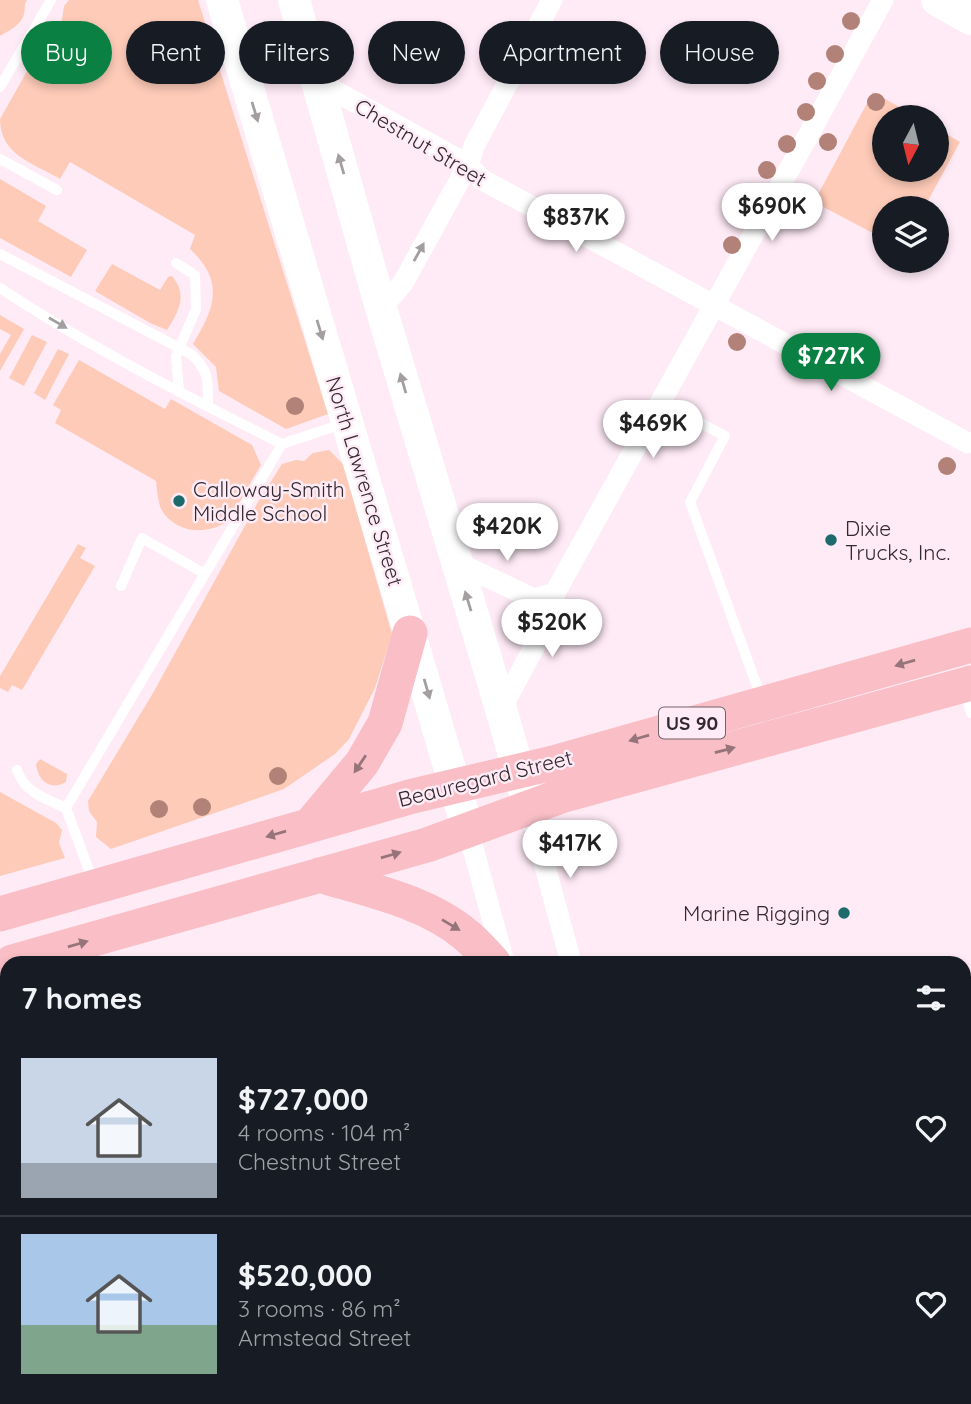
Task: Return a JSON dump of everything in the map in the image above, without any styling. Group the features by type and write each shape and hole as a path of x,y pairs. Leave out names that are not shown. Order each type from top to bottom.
{"main road":[{"path":"311,824 362,762 385,723 410,633"},
{"name":"Beauregard Street","path":"0,914 311,824 519,771 971,645"},
{"name":"Beauregard Street","path":"33,956 426,845 561,796 968,693"},
{"path":"319,875 425,910 466,934 487,956"}],"street":[{"name":"North Lawrence Street","path":"222,0 468,830 502,956"},
{"path":"294,0 300,21"},
{"path":"381,308 402,283 468,165 474,146 552,0"},
{"path":"501,709 551,616 555,593 883,0"},
{"path":"937,0 971,19"},
{"path":"318,84 381,308 519,771 569,956"},
{"name":"Chestnut Street","path":"324,84 468,165 481,179 713,306 970,441"},
{"path":"456,562 534,599 555,593"}],"lane":[{"path":"0,87 6,63 51,0"},
{"path":"0,159 57,190"},
{"path":"0,254 180,347 202,364 208,378 208,407"},
{"path":"176,263 195,275 196,309 176,356 179,392"},
{"path":"0,288 179,392 282,444"},
{"path":"660,402 725,436 690,502 763,703"},
{"path":"66,808 282,444 347,422"},
{"path":"121,586 142,538 205,574"},
{"path":"17,770 20,781 37,795 66,808 95,887"}],"shaded area":[{"path":"0,0 27,0 21,20 0,36"},
{"path":"69,0 198,0 205,21 126,21 126,84 224,84 328,414 286,429 219,391 216,367 193,344 207,318 213,295 208,273 190,249 195,235 70,162 60,179 20,156 6,141 1,131 0,119 21,82 21,84 112,84 112,21 61,21 64,6"},
{"path":"873,92 896,105 872,105 872,182 938,182 931,196 872,196 872,233 814,202"},
{"path":"949,136 960,142 949,162"},
{"path":"0,179 46,206 38,221 87,250 71,277 0,238"},
{"path":"112,264 160,290 168,277 172,276 181,296 178,310 167,330 95,291"},
{"path":"0,315 24,329 0,371 0,354 11,335 0,329"},
{"path":"32,335 47,342 24,386 9,378"},
{"path":"58,349 69,354 45,400 34,393"},
{"path":"79,360 165,409 171,399 252,445 261,465 229,520 211,529 202,530 183,528 175,524 161,509 156,481 55,423 61,410 53,405"},
{"path":"329,450 343,464 392,634 375,688 349,739 335,754 284,789 111,849 96,837 97,822 89,811 88,801 153,693 258,502 282,464 304,461 313,453"},
{"path":"78,544 86,548 80,558 95,566 22,690 12,685 8,692 0,688 0,676"},
{"path":"40,759 67,774 66,782 50,785 42,780 36,764"},
{"path":"0,792 56,823 62,830 59,843 65,858 0,876"}],"place":[{"name":"Calloway-Smith Middle School","path":"179,501"},
{"name":"Dixie Trucks, Inc.","path":"831,540"},
{"name":"Marine Rigging","path":"844,913"}]}
